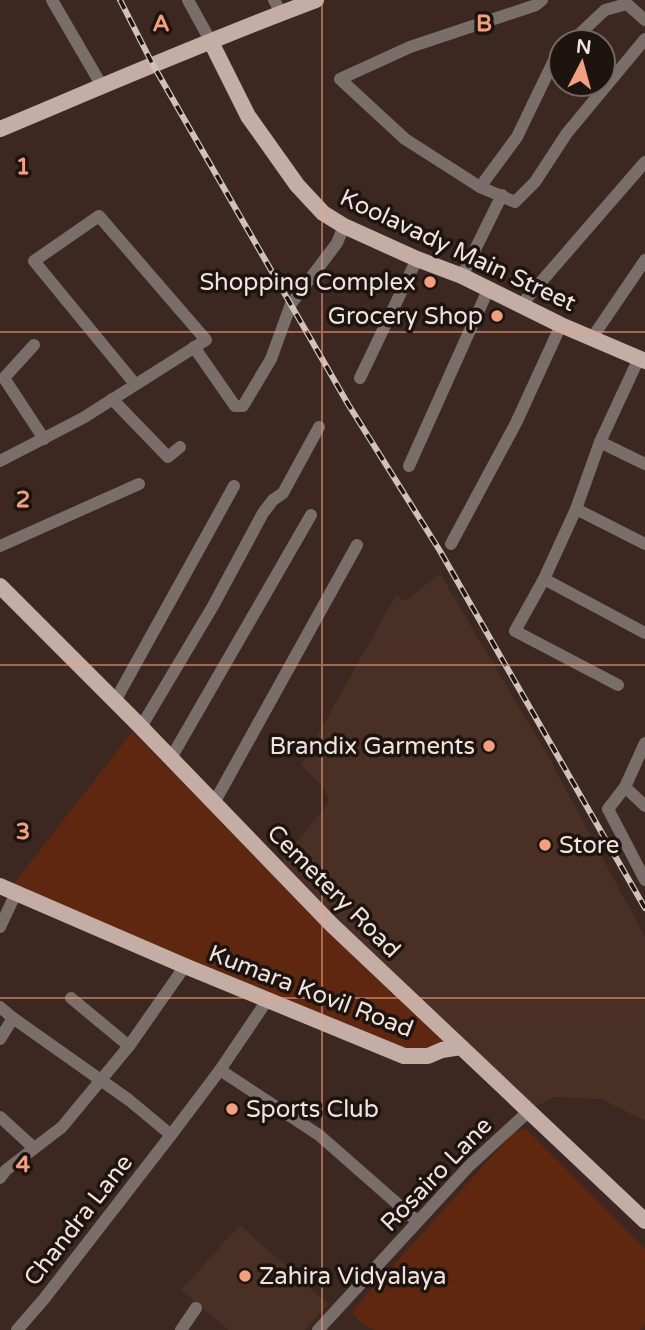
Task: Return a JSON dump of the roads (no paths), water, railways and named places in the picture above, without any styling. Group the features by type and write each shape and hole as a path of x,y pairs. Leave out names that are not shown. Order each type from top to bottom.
{"main road":[{"path":"0,129 152,63 211,42 277,7 316,0"},
{"name":"Koolavady Main Street","path":"211,42 248,117 297,185 323,212 344,226 462,276 561,325 642,359"},
{"name":"Cemetery Road","path":"0,586 331,924 645,1221"},
{"name":"Kumara Kovil Road","path":"0,886 404,1056 428,1056 442,1050 461,1047"}],"street":[{"path":"52,0 102,86"},
{"path":"188,0 211,42"},
{"path":"542,0 536,5 410,47 340,78 405,139 480,187 515,202 535,182 567,133 645,39"},
{"path":"586,28 605,10 626,4 645,20"},
{"path":"480,187 517,137 547,75"},
{"path":"521,305 645,162"},
{"path":"462,276 502,195"},
{"path":"0,461 83,418 206,340 99,216 34,261 135,384"},
{"path":"194,347 235,406 243,406 271,359 291,304 337,243 344,226"},
{"path":"360,378 417,259"},
{"path":"592,338 645,260"},
{"path":"409,466 488,290"},
{"path":"452,544 516,423 561,325"},
{"path":"34,345 5,378 44,439"},
{"path":"618,685 515,631 544,579 576,509 600,442 642,359"},
{"path":"112,399 169,457 180,447"},
{"path":"141,727 200,628 263,513 273,500 283,493 319,428"},
{"path":"600,442 645,464"},
{"path":"0,546 139,484"},
{"path":"115,701 234,486"},
{"path":"576,509 645,544"},
{"path":"171,758 311,515"},
{"path":"214,803 357,545"},
{"path":"544,579 645,633"},
{"path":"644,748 625,787 608,809 645,880"},
{"path":"625,787 645,806"},
{"path":"0,927 16,892"},
{"path":"0,1178 62,1127 129,1046 185,966"},
{"path":"71,998 129,1046"},
{"name":"Chandra Lane","path":"17,1330 171,1135 220,1070 268,999"},
{"path":"0,1007 129,1100 171,1135"},
{"path":"0,1039 13,1018"},
{"path":"220,1070 319,1135 417,1221"},
{"name":"Rosairo Lane","path":"318,1330 469,1166 529,1111"},
{"path":"0,1117 34,1148"},
{"path":"181,1330 196,1308"}],"railway":[{"path":"120,0 152,63 348,404 440,551 645,908"}],"place":[{"name":"Shopping Complex","path":"430,282"},
{"name":"Grocery Shop","path":"497,316"},
{"name":"Brandix Garments","path":"489,746"},
{"name":"Store","path":"545,845"},
{"name":"Sports Club","path":"232,1109"},
{"name":"Zahira Vidyalaya","path":"245,1276"}]}
